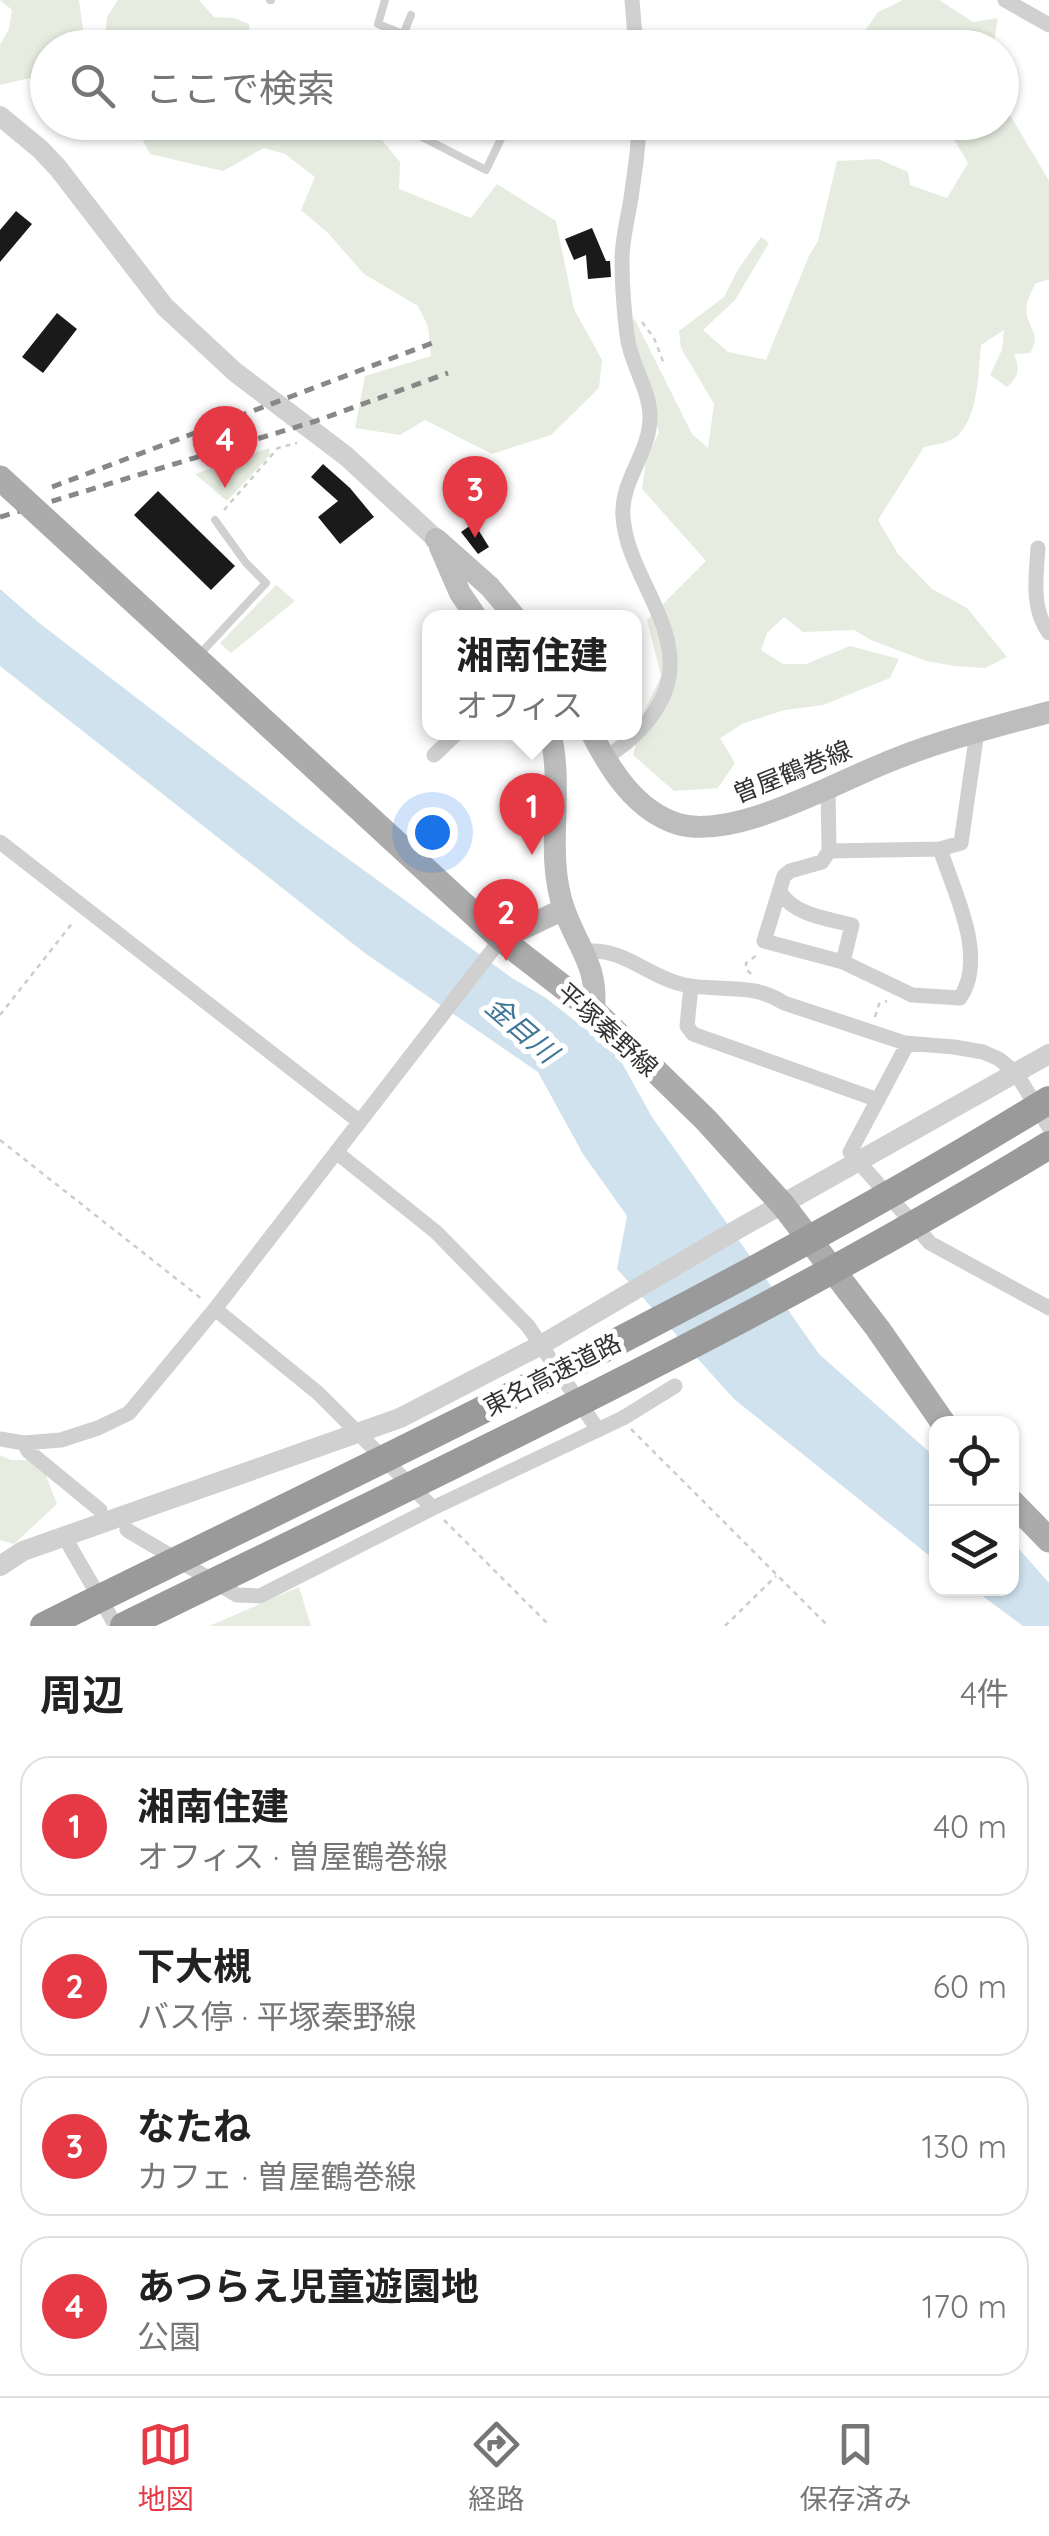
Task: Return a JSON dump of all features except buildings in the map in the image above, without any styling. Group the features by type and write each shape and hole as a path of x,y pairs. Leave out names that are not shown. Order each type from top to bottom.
{"highway":[{"name":"東名高速道路","path":"44,1626 592,1356 796,1247 1049,1100"},
{"name":"東名高速道路","path":"124,1626 610,1388 817,1279 1049,1145"}],"main road":[{"name":"平塚秦野線","path":"0,478 500,943 594,1011 706,1120 783,1206 878,1329 938,1416"},
{"path":"436,540 472,610"},
{"path":"436,540 490,587 509,610"},
{"name":"曽屋鶴巻線","path":"595,740 636,800 656,816 700,828 754,818 897,758 1049,712"},
{"path":"551,740 556,772 555,874 564,909 596,986 594,1011"},
{"path":"500,943 564,909"},
{"path":"1016,1506 1049,1540"}],"street":[{"path":"632,0 634,30"},
{"path":"1005,0 1049,26"},
{"path":"0,116 58,168 166,308 235,372 346,456 436,540"},
{"path":"638,140 622,256 627,338 650,415 646,444 627,484 622,512 626,540 669,643 669,678 642,728"},
{"path":"1038,548 1036,590 1040,621 1049,633"},
{"path":"830,851 940,849 962,843 977,732"},
{"path":"434,754 449,740"},
{"path":"604,758 630,740"},
{"path":"828,786 830,851 822,862 790,871 780,884 786,901 808,913 852,925 843,962"},
{"path":"0,842 360,1122"},
{"path":"781,892 764,941 843,962 912,996 960,998 968,988 971,941 940,849"},
{"path":"0,1439 24,1443 78,1436 129,1413 215,1309 500,943"},
{"path":"583,952 602,948 691,986 768,992 784,1003 908,1044 983,1052 1016,1073 1049,1127"},
{"path":"691,986 687,1026 693,1034 878,1100"},
{"path":"908,1044 850,1152 930,1243 1049,1308"},
{"path":"0,1566 23,1551 400,1418 541,1345 1049,1054"},
{"path":"336,1152 436,1232 528,1326 598,1430"},
{"path":"215,1309 318,1393 433,1508"},
{"path":"127,1530 236,1595 260,1596 623,1418 675,1386"},
{"path":"24,1443 100,1510"},
{"path":"65,1538 116,1626"}],"lane":[{"path":"386,0 378,24 393,30"},
{"path":"405,30 411,15"},
{"path":"428,140 486,170 500,140"},
{"path":"196,658 266,584 215,520"}],"path":[{"path":"639,318 654,338 664,364"},
{"path":"215,520 278,448 308,440"},
{"path":"0,1015 84,908"},
{"path":"758,990 746,963 760,953 761,946"},
{"path":"869,1033 879,1004 912,996"},
{"path":"0,1140 215,1309"},
{"path":"623,1418 828,1626"},
{"path":"433,1508 550,1626"},
{"path":"725,1626 777,1575"}],"shaded area":[{"path":"0,0 79,0 83,30 30,30 30,78 0,85 0,45 9,29 12,10"},
{"path":"118,0 199,0 214,17 234,18 249,24 249,30 106,30 107,17"},
{"path":"903,0 939,0 973,22 998,18 996,30 866,30 878,12"},
{"path":"1019,130 1049,181 1049,279 1035,284 1026,308 1034,342 1030,353 1014,354 1017,372 1007,387 990,375 1002,350 1004,330 981,345 977,390 967,423 954,439 924,447 878,520 898,554 932,589 967,608 1007,657 985,668 926,661 854,630 803,632 784,617 767,633 761,650 783,664 806,664 850,646 899,659 890,678 823,705 785,710 744,723 720,738 735,763 718,788 674,791 633,755 637,740 642,740 644,712 661,676 647,620 706,561 642,489 646,461 659,432 630,338 634,318 692,434 708,448 714,404 681,348 679,331 724,297 761,237 769,243 735,300 703,330 728,352 766,360 818,241 837,161 878,159 908,172 910,185 947,198 968,163 954,140 1019,140"},
{"path":"143,140 382,140 400,162 399,189 471,218 497,184 556,221 574,309 602,360 599,388 551,435 492,454 425,420 400,435 355,428 365,376 431,356 428,326 418,306 364,274 328,233 301,210 315,177 285,154 264,148 223,171 150,154"},
{"path":"269,448 270,455 227,501 195,474"},
{"path":"276,585 295,601 231,653 220,643"},
{"path":"0,1455 11,1460 40,1460 57,1504 14,1544 0,1540"},
{"path":"299,1587 311,1626 209,1626"}],"water":[{"name":"金目川","path":"0,589 303,826 512,978 546,998 617,1054 652,1117 819,1354 929,1452 929,1555 734,1399 617,1269 627,1216 583,1154 538,1072 366,954 0,666"},
{"path":"1019,1549 1049,1583 1049,1626 1023,1626 982,1596 1019,1596"}],"railway":[{"path":"52,487 435,342"},
{"path":"0,517 316,421 448,373"}],"place":[{"name":"あつらえ児童遊園地","path":"225,488"},
{"name":"なたね","path":"475,538"},
{"name":"湘南住建","path":"532,855"},
{"name":"下大槻","path":"506,961"}]}
